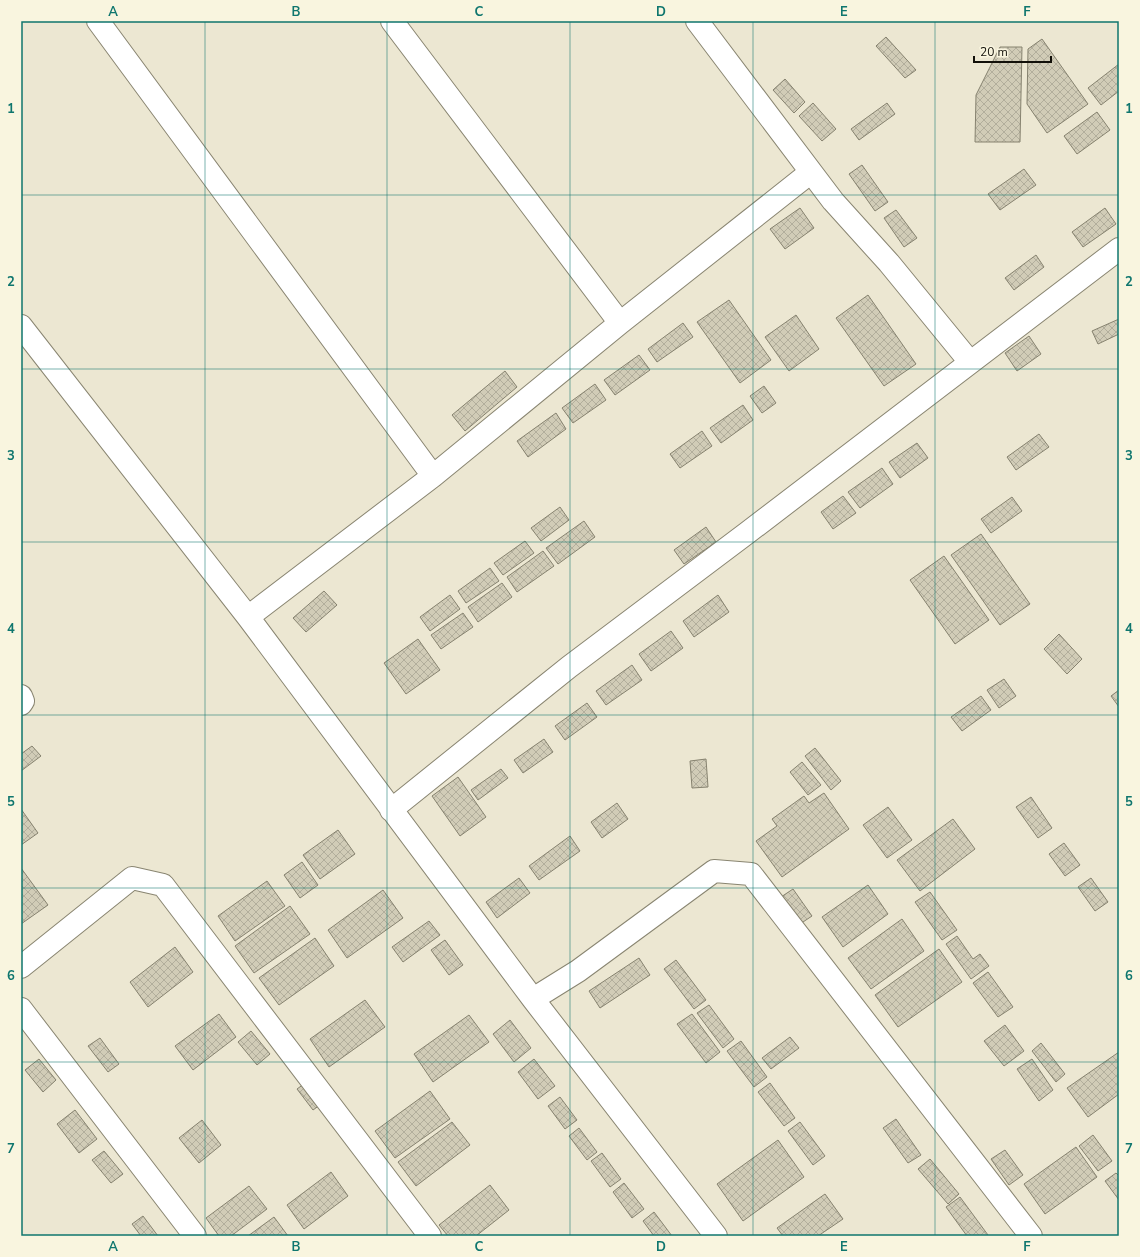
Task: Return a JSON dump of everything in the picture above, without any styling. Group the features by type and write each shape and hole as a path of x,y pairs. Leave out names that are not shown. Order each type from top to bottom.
{"street":[{"path":"98,21 432,476"},
{"path":"392,21 620,323"},
{"path":"697,21 833,201 888,263 970,362"},
{"path":"248,617 432,476 620,323 811,172"},
{"path":"391,810 569,667 1119,249"},
{"path":"21,326 248,617 533,999 716,1236"},
{"path":"21,696 21,704"},
{"path":"533,999 578,971 714,871 751,874 1031,1236"},
{"path":"21,967 132,878 163,885 430,1236"},
{"path":"21,1010 195,1236"}],"building":[{"path":"886,37 916,70 905,78 876,46"},
{"path":"1042,39 1088,104 1047,133 1027,104 1028,49"},
{"path":"1000,47 1022,47 1020,142 975,142 976,95"},
{"path":"1119,64 1119,91 1101,105 1088,88"},
{"path":"785,79 805,102 794,113 773,90"},
{"path":"813,103 836,129 822,141 799,116"},
{"path":"887,103 895,114 859,140 851,129"},
{"path":"1097,112 1110,130 1077,154 1064,136"},
{"path":"862,165 888,202 875,211 849,174"},
{"path":"1024,169 1036,185 1000,210 988,194"},
{"path":"800,208 814,228 785,249 770,229"},
{"path":"1105,208 1116,224 1083,247 1072,232"},
{"path":"896,210 917,238 904,247 884,218"},
{"path":"1036,255 1044,267 1014,290 1005,278"},
{"path":"868,295 916,364 884,386 836,318"},
{"path":"729,300 771,360 740,383 697,322"},
{"path":"796,315 819,349 789,371 765,337"},
{"path":"1119,319 1119,334 1098,344 1092,331"},
{"path":"683,323 693,337 657,362 648,349"},
{"path":"1029,336 1041,354 1017,371 1005,353"},
{"path":"639,355 650,370 615,395 604,380"},
{"path":"505,371 517,387 465,431 452,415"},
{"path":"595,384 606,400 573,423 562,408"},
{"path":"764,386 776,403 762,413 750,396"},
{"path":"743,405 753,420 721,443 710,428"},
{"path":"556,413 566,429 528,457 517,441"},
{"path":"702,431 712,446 680,468 670,454"},
{"path":"1039,434 1049,447 1016,470 1007,457"},
{"path":"917,443 928,458 900,478 889,462"},
{"path":"882,468 893,484 860,508 848,492"},
{"path":"843,496 856,513 833,529 821,512"},
{"path":"1012,497 1022,511 991,533 981,519"},
{"path":"560,507 569,520 541,541 531,528"},
{"path":"584,521 595,537 558,564 546,548"},
{"path":"706,527 716,542 684,564 674,550"},
{"path":"981,534 1030,604 1000,625 951,555"},
{"path":"525,541 534,553 503,575 494,563"},
{"path":"543,551 554,566 517,592 507,577"},
{"path":"944,556 989,620 955,644 910,580"},
{"path":"490,568 499,581 466,603 458,591"},
{"path":"502,583 512,597 478,622 468,607"},
{"path":"324,591 337,605 306,632 293,618"},
{"path":"450,595 460,609 430,631 420,617"},
{"path":"718,595 729,612 694,637 683,621"},
{"path":"463,613 473,627 441,649 431,635"},
{"path":"671,631 683,648 651,671 639,654"},
{"path":"1059,634 1082,659 1067,674 1044,649"},
{"path":"418,639 440,670 406,694 384,663"},
{"path":"632,665 642,680 606,705 596,691"},
{"path":"1004,679 1016,696 999,708 987,690"},
{"path":"1119,690 1119,707 1111,696"},
{"path":"981,696 991,710 962,731 951,717"},
{"path":"587,703 597,717 565,740 555,726"},
{"path":"544,739 553,752 523,773 514,760"},
{"path":"32,746 41,756 21,771 21,754"},
{"path":"815,748 841,781 831,790 805,756"},
{"path":"706,759 708,787 692,788 690,761"},
{"path":"802,762 821,785 808,795 790,772"},
{"path":"501,769 508,778 478,800 471,790"},
{"path":"458,777 486,817 460,836 432,796"},
{"path":"824,793 849,829 782,877 756,841 777,826 772,819 804,796 809,803"},
{"path":"1031,797 1052,828 1038,838 1016,807"},
{"path":"617,803 628,819 602,838 591,822"},
{"path":"888,807 912,840 887,858 863,825"},
{"path":"21,809 38,833 21,845"},
{"path":"953,819 975,849 920,891 897,860"},
{"path":"338,830 355,854 320,879 303,855"},
{"path":"570,836 580,851 539,880 529,866"},
{"path":"1064,843 1080,865 1065,876 1049,854"},
{"path":"302,862 318,885 300,898 284,875"},
{"path":"21,868 48,905 21,924"},
{"path":"519,878 530,893 497,918 486,902"},
{"path":"1091,878 1108,902 1095,911 1078,887"},
{"path":"267,881 285,906 235,941 218,916"},
{"path":"868,885 888,914 843,947 822,917"},
{"path":"793,889 812,916 800,924 781,897"},
{"path":"383,890 403,918 347,958 328,930"},
{"path":"930,892 957,930 942,940 915,902"},
{"path":"290,906 310,934 254,973 235,946"},
{"path":"902,919 924,951 871,989 848,958"},
{"path":"429,921 440,935 403,962 392,947"},
{"path":"957,936 973,959 980,954 989,966 971,979 946,944"},
{"path":"315,938 334,966 279,1005 259,978"},
{"path":"445,940 463,965 449,975 431,950"},
{"path":"175,947 193,972 148,1007 130,982"},
{"path":"939,949 962,982 898,1027 875,995"},
{"path":"639,958 650,975 600,1008 589,991"},
{"path":"676,960 706,1000 694,1009 664,969"},
{"path":"988,972 1013,1007 998,1017 973,983"},
{"path":"365,1000 385,1027 329,1067 310,1039"},
{"path":"709,1005 734,1039 723,1048 697,1013"},
{"path":"219,1014 236,1037 193,1070 175,1046"},
{"path":"692,1014 720,1052 706,1063 677,1024"},
{"path":"469,1015 489,1042 433,1082 414,1054"},
{"path":"510,1020 531,1048 514,1062 493,1034"},
{"path":"1005,1025 1024,1051 1004,1066 984,1041"},
{"path":"251,1031 270,1054 257,1065 238,1042"},
{"path":"790,1037 799,1048 771,1069 762,1058"},
{"path":"100,1038 119,1064 108,1072 88,1046"},
{"path":"741,1041 767,1077 754,1087 727,1051"},
{"path":"1041,1043 1065,1074 1056,1082 1032,1051"},
{"path":"1119,1052 1119,1094 1088,1117 1067,1088"},
{"path":"39,1059 56,1080 43,1092 25,1070"},
{"path":"534,1059 555,1086 538,1099 518,1072"},
{"path":"1032,1059 1053,1090 1039,1101 1017,1069"},
{"path":"308,1081 324,1102 313,1110 297,1089"},
{"path":"770,1083 795,1118 784,1126 758,1092"},
{"path":"430,1091 450,1119 395,1158 375,1131"},
{"path":"560,1097 577,1120 565,1129 548,1106"},
{"path":"75,1110 97,1139 79,1153 57,1124"},
{"path":"896,1119 921,1155 908,1163 883,1128"},
{"path":"202,1120 221,1145 199,1163 179,1138"},
{"path":"452,1122 470,1145 416,1186 398,1162"},
{"path":"800,1122 825,1156 813,1165 788,1131"},
{"path":"579,1128 597,1152 587,1160 569,1136"},
{"path":"1093,1135 1112,1161 1098,1171 1079,1146"},
{"path":"778,1140 804,1177 743,1221 717,1184"},
{"path":"1076,1147 1097,1177 1045,1214 1024,1184"},
{"path":"1005,1150 1023,1175 1009,1185 991,1159"},
{"path":"104,1151 123,1174 111,1183 92,1160"},
{"path":"602,1153 621,1179 610,1187 591,1161"},
{"path":"930,1159 959,1194 948,1204 918,1169"},
{"path":"331,1172 348,1196 304,1229 287,1205"},
{"path":"1116,1173 1119,1176 1119,1200 1105,1181"},
{"path":"624,1183 644,1209 632,1218 613,1192"},
{"path":"490,1185 509,1210 476,1236 448,1236 439,1225"},
{"path":"249,1186 267,1209 231,1236 219,1236 206,1218"},
{"path":"825,1194 843,1219 818,1236 783,1236 777,1228"},
{"path":"960,1197 988,1235 987,1236 967,1236 946,1207"},
{"path":"654,1212 672,1236 654,1236 643,1221"},
{"path":"143,1216 158,1236 141,1236 132,1224"},
{"path":"274,1217 288,1236 248,1236"}]}
